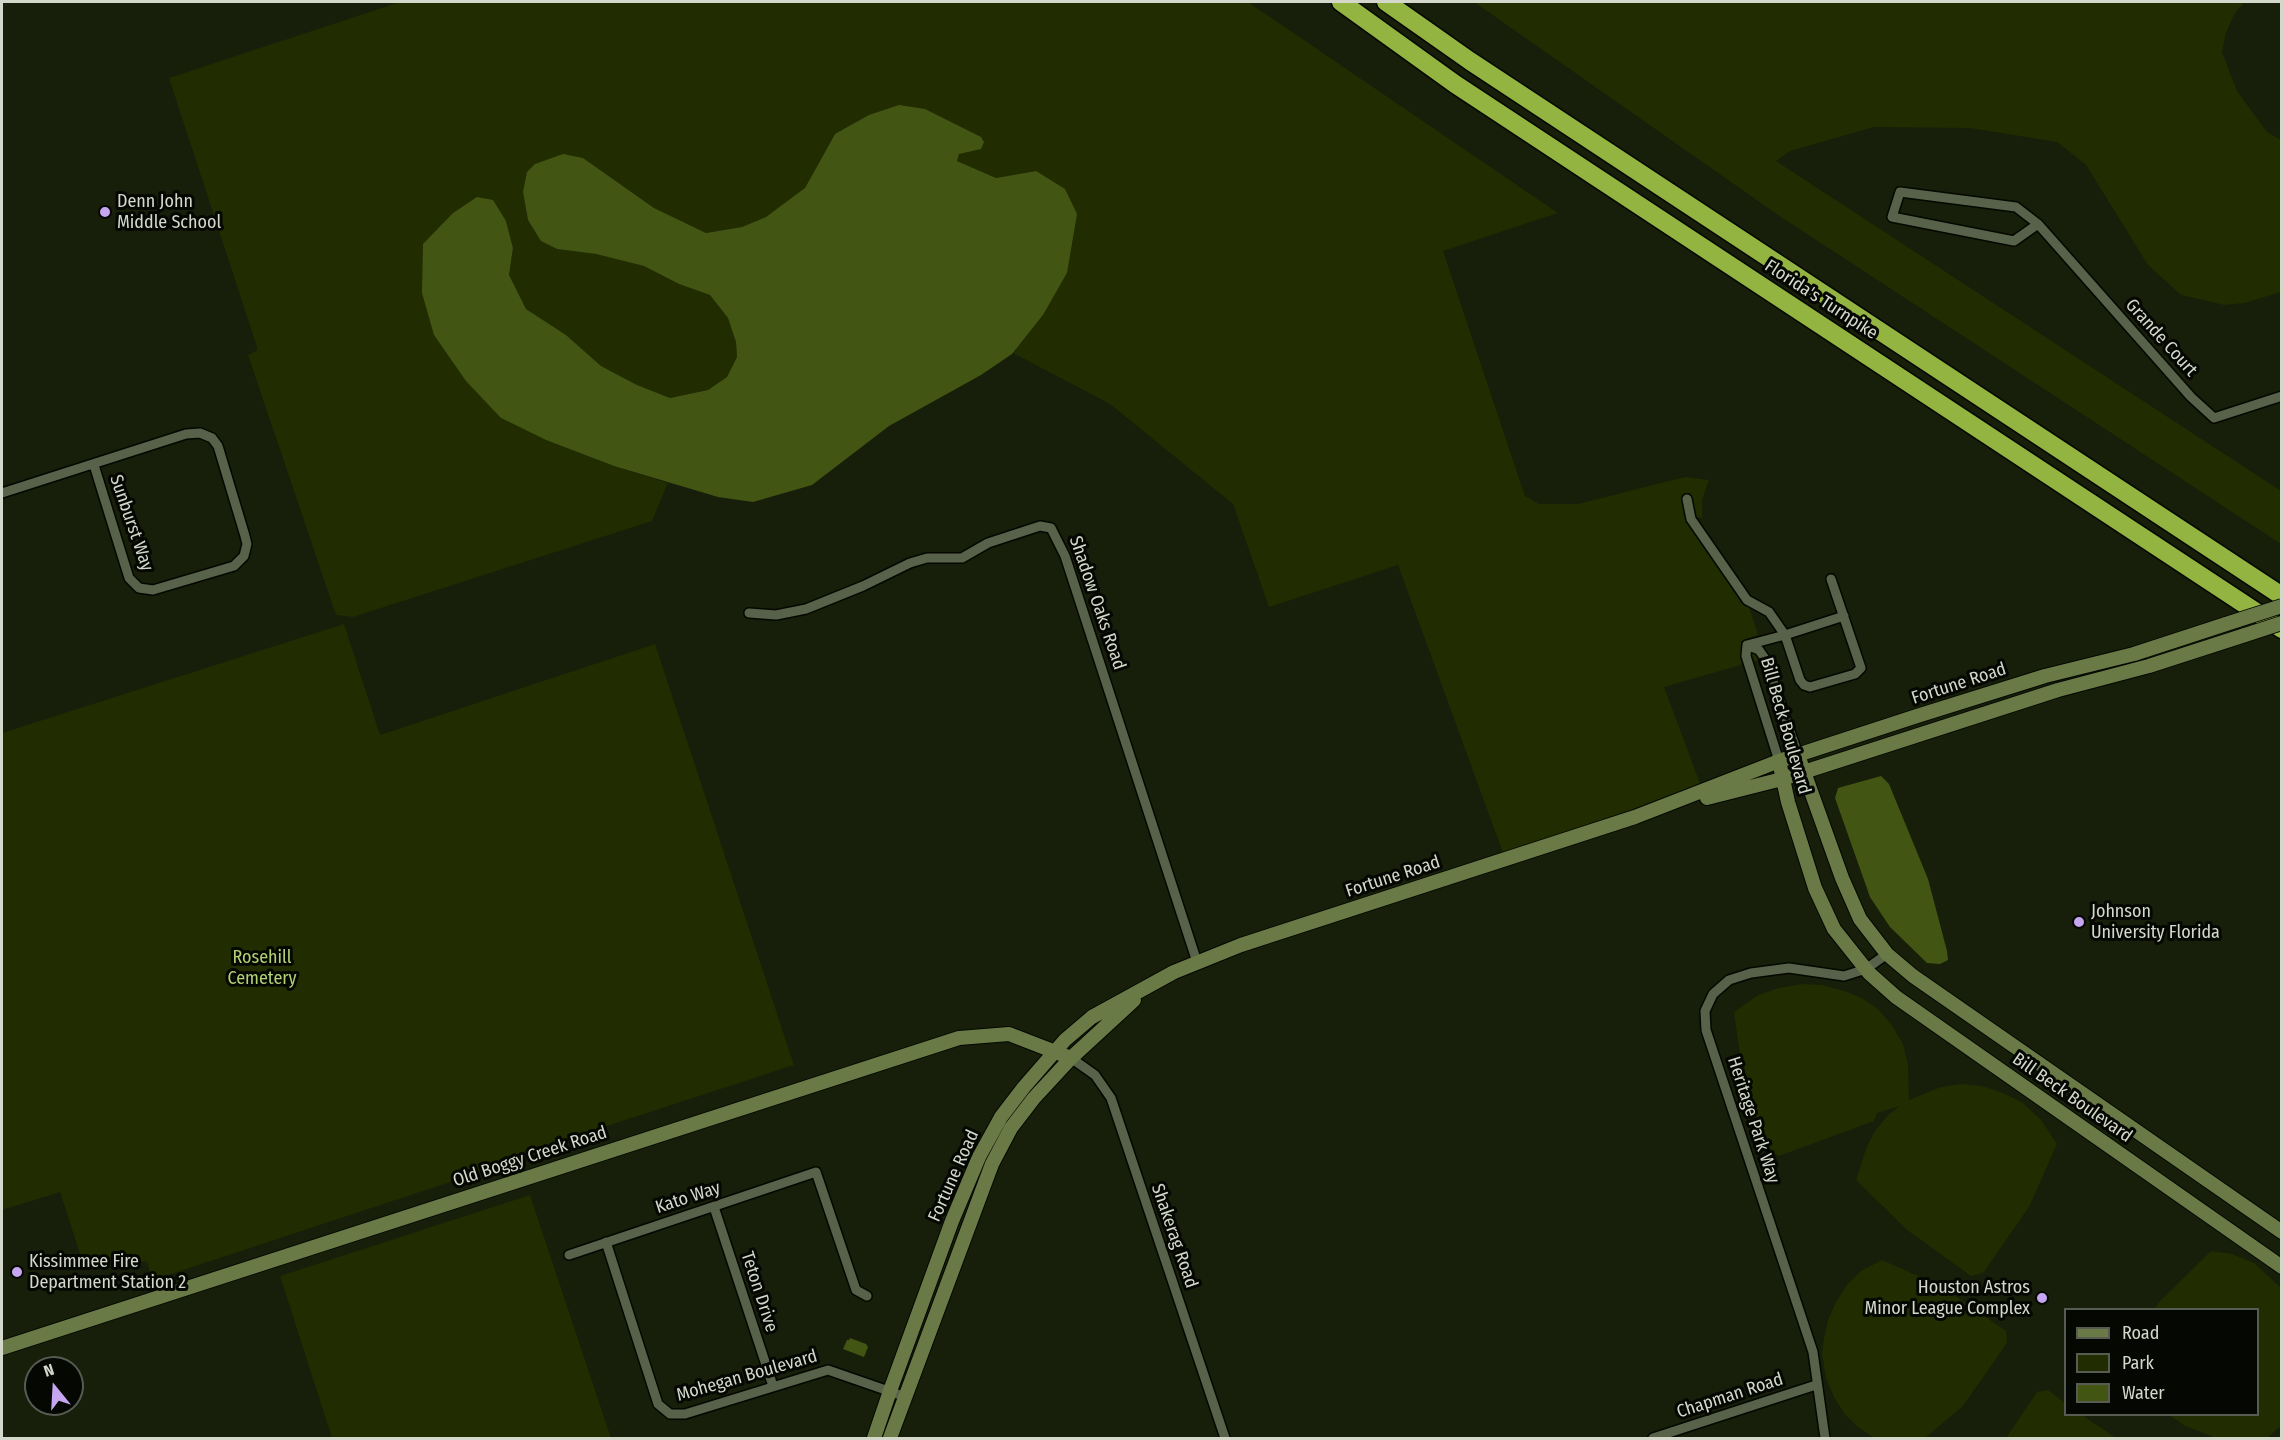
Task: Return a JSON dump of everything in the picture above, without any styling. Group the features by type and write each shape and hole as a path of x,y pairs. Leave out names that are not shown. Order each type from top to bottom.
{"highway":[{"name":"Florida's Turnpike","path":"1341,2 1455,84 2282,629"},
{"name":"Florida's Turnpike","path":"1386,2 1470,61 2282,596"}],"main road":[{"name":"Fortune Road","path":"1652,812 1779,761 2045,676 2134,654 2282,606"},
{"name":"Fortune Road","path":"874,1438 952,1221 979,1157 1001,1117 1035,1073 1092,1017 1197,962 1241,945 1652,812 1782,779 2058,690 2149,666 2282,623"},
{"name":"Bill Beck Boulevard","path":"1798,755 1842,878 1860,919 1887,954 1913,976 2282,1232"},
{"name":"Bill Beck Boulevard","path":"1779,761 1782,779 1815,888 1834,929 1866,969 1896,997 2282,1266"},
{"name":"Fortune Road","path":"890,1438 992,1164 1011,1128 1034,1098 1071,1058 1149,986"},
{"name":"Old Boggy Creek Road","path":"2,1348 959,1038 1009,1034 1071,1058"}],"street":[{"name":"Grande Court","path":"2038,224 2014,241 1892,217 1900,192 2016,207 2038,224 2191,397 2214,418 2282,396"},
{"name":"Sunburst Way","path":"2,493 186,434 200,433 212,438 218,446 247,543 244,556 234,566 153,590 139,588 129,578 94,465"},
{"path":"1687,499 1691,519 1747,600 1769,612 1785,635 1800,680 1804,685 1810,687 1855,674 1861,668 1831,579"},
{"name":"Shadow Oaks Road","path":"748,613 776,615 806,609 863,586 910,563 927,558 962,558 988,543 1040,526 1051,528 1065,556 1197,962"},
{"path":"1747,645 1844,616"},
{"name":"Bill Beck Boulevard","path":"1779,761 1746,656 1747,645 1760,650 1766,660 1798,755"},
{"path":"1917,716 1922,733"},
{"name":"Heritage Park Way","path":"1825,1438 1813,1352 1706,1030 1705,1011 1713,994 1730,980 1751,973 1789,968 1844,976 1866,969 1887,954"},
{"name":"Shakerag Road","path":"1071,1058 1095,1076 1111,1098 1225,1438"},
{"name":"Kato Way","path":"569,1255 816,1172 856,1290 867,1296"},
{"name":"Teton Drive","path":"714,1207 773,1386"},
{"name":"Mohegan Boulevard","path":"606,1242 658,1404 670,1414 685,1414 828,1370 906,1397"},
{"name":"Chapman Road","path":"1653,1438 1816,1385"}],"green space":[{"path":"400,2 1248,2 1558,213 1443,251 1525,496 1539,504 1578,504 1685,477 1709,480 1702,500 1702,518 1696,517 1690,493 1681,495 1688,522 1741,600 1740,602 1749,607 1758,635 1741,641 1744,651 1762,646 1765,658 1664,687 1701,786 1503,853 1398,565 1269,607 1233,504 1110,404 1013,353 1043,315 1067,273 1036,171 996,178 957,161 959,154 974,149 835,134 805,188 790,201 766,217 742,227 706,233 654,208 583,158 523,192 528,220 542,241 557,249 596,254 644,266 679,284 710,295 728,318 736,342 737,357 727,377 708,390 670,398 637,385 601,366 566,335 526,309 509,275 513,248 506,221 501,418 546,440 614,466 668,483 652,521 353,617 336,615 248,355 256,351 257,347 169,78"},
{"path":"1474,2 2245,2 2235,13 2226,33 2222,52 2237,91 2267,132 2281,140 2281,292 2245,303 2224,305 2181,295 2148,265 2086,165 2057,142 1970,128 1874,127 1790,151 1776,161 2281,491 2281,544 1778,215"},
{"name":"Rosehill Cemetery","path":"344,624 380,735 655,644 794,1065 555,1143 535,1154 153,1280 147,1262 80,1254 60,1192 2,1210 2,733"},
{"path":"1801,984 1822,985 1844,991 1862,998 1878,1009 1891,1024 1903,1044 1908,1064 1909,1100 1941,1087 1962,1084 1982,1086 2023,1103 2041,1120 2057,1144 2029,1207 1983,1273 1971,1276 1907,1230 1856,1180 1867,1146 1875,1131 1888,1115 1900,1106 1877,1113 1874,1121 1779,1156 1768,1151 1743,1077 1734,1012 1758,995"},
{"path":"530,1195 611,1438 332,1438 280,1276"},
{"path":"2211,1251 2232,1254 2254,1263 2281,1288 2281,1426 2267,1438 2216,1438 2185,1426 2170,1416 2259,1416 2259,1308 2155,1308"},
{"path":"1882,1260 1941,1286 2006,1331 2007,1343 1963,1406 1925,1438 1873,1437 1859,1428 1844,1413 1826,1378 1822,1354 1824,1338 1828,1320 1836,1302 1847,1285 1861,1271"},
{"path":"2048,1390 2064,1402 2064,1416 2083,1416 2116,1438 2006,1438 2037,1392"}],"water":[{"path":"899,105 925,109 981,137 984,142 981,149 959,154 957,161 996,178 1036,171 1065,189 1077,214 1067,273 1043,315 1012,354 981,375 889,426 812,485 753,502 718,497 614,466 546,440 501,418 466,381 434,335 422,293 423,244 453,213 477,197 493,200 506,221 513,248 509,275 526,309 566,335 601,366 637,385 670,398 708,390 727,377 737,357 736,342 728,318 710,295 679,284 644,266 596,254 557,249 541,241 528,220 523,192 527,172 535,164 563,154 583,158 654,208 706,233 742,227 766,217 805,188 835,134 869,115"},
{"path":"1881,776 1889,784 1928,879 1947,951 1948,960 1940,964 1927,963 1890,927 1870,897 1835,798 1838,788"},
{"path":"850,1338 866,1344 868,1347 864,1357 843,1349"}],"place":[{"name":"Denn John Middle School","path":"105,212"},
{"name":"Johnson University Florida","path":"2079,922"},
{"name":"Kissimmee Fire Department Station 2","path":"17,1272"},
{"name":"Houston Astros Minor League Complex","path":"2042,1298"}]}
